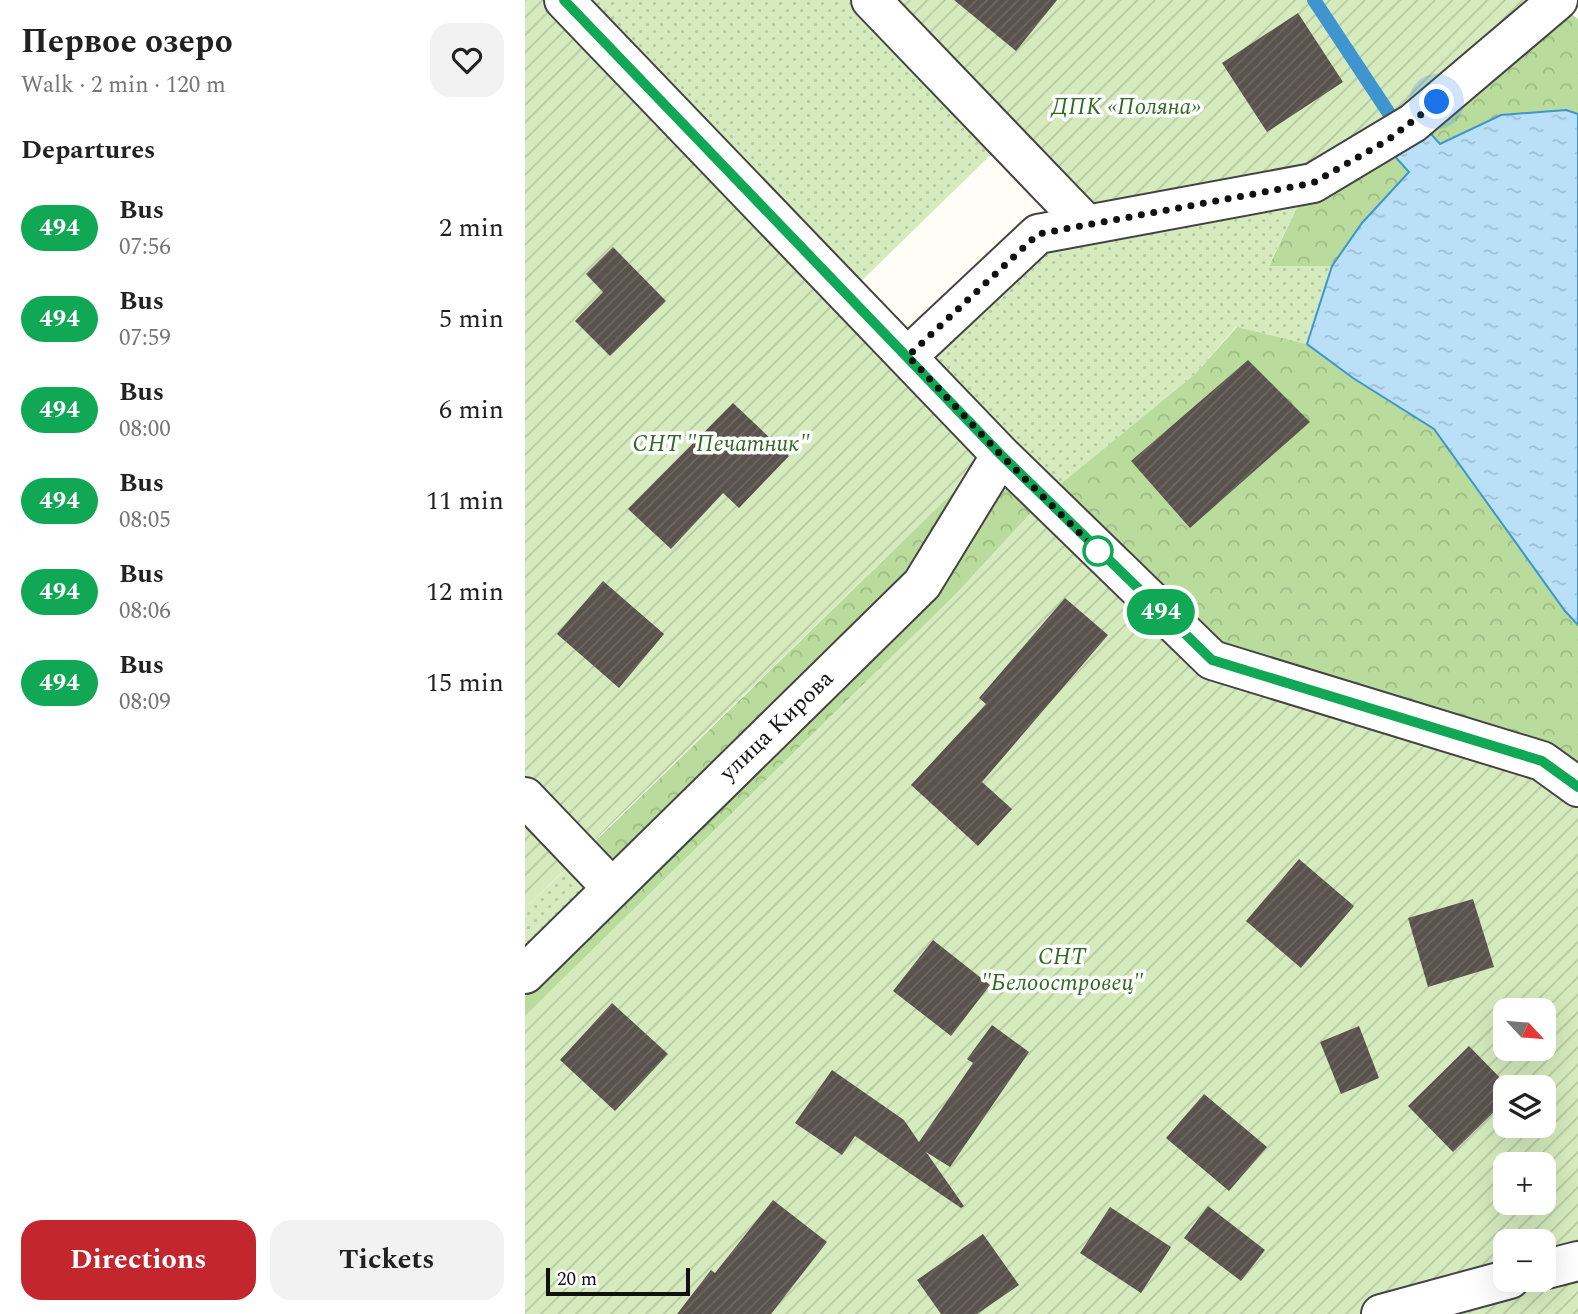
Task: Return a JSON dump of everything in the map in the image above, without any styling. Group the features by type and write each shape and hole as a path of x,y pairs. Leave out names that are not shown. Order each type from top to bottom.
{"street":[{"path":"564,0 1001,455 1212,660 1542,761 1578,787"},
{"path":"871,0 1086,223"},
{"path":"908,356 1038,234 1313,183 1401,132 1558,0"},
{"name":"улица Кирова","path":"525,974 922,584 1001,455"},
{"path":"525,797 612,888"},
{"path":"1556,1267 1578,1261"},
{"path":"1381,1314 1493,1284"}],"green space":[{"name":"СНТ \"Печатник\"","path":"525,0 564,0 996,450 525,908"},
{"path":"564,0 871,0 1006,140 848,294"},
{"name":"ДПК «Поляна»","path":"871,0 1575,0 1308,184 1089,223"},
{"path":"1555,2 1578,19 1578,114 1566,110 1501,115 1439,144 1418,119"},
{"path":"1383,143 1409,172 1362,223 1332,266 1269,266 1308,184"},
{"path":"1308,184 1269,265 1332,266 1307,344 1236,327 1195,374 1044,499 910,358 1038,234"},
{"path":"1237,327 1307,344 1353,378 1434,429 1565,611 1578,625 1578,790 1212,660 1044,499 958,592 525,1016 525,982 616,892 581,855 996,450 1044,498 1195,374"},
{"name":"СНТ \"Белоостровец\"","path":"1044,499 1212,660 1578,790 1578,1314 525,1314 525,1016 958,592"},
{"path":"581,855 616,892 525,982 525,908"}],"water":[{"path":"1566,110 1578,114 1578,625 1565,611 1434,429 1353,378 1307,344 1332,266 1362,223 1409,172 1383,143 1418,119 1440,144 1501,115"}],"building":[{"path":"954,0 1057,0 1016,51"},
{"path":"1298,13 1343,82 1267,132 1222,63"},
{"path":"613,247 666,301 610,356 575,321 603,292 586,274"},
{"path":"1248,360 1310,422 1190,528 1131,461"},
{"path":"733,403 789,456 739,508 723,493 671,549 628,509"},
{"path":"603,581 664,634 619,688 557,634"},
{"path":"1065,598 1108,635 982,782 1012,809 978,846 911,785 986,704 979,698"},
{"path":"1299,859 1354,906 1301,968 1246,921"},
{"path":"1473,899 1494,967 1428,987 1408,918"},
{"path":"933,940 990,985 951,1036 893,991"},
{"path":"612,1003 668,1054 615,1111 560,1060"},
{"path":"992,1025 1029,1052 950,1167 926,1152 964,1206 961,1208 855,1136 842,1155 795,1123 832,1070 904,1120 919,1142 973,1063 967,1059"},
{"path":"1359,1026 1379,1078 1341,1094 1320,1042"},
{"path":"1469,1046 1497,1075 1493,1075 1493,1113 1453,1152 1408,1106"},
{"path":"1204,1094 1267,1147 1229,1191 1166,1138"},
{"path":"773,1200 827,1242 771,1314 677,1314 711,1270 715,1273"},
{"path":"1208,1206 1265,1250 1241,1281 1184,1238"},
{"path":"1110,1207 1171,1247 1141,1293 1080,1253"},
{"path":"983,1234 1019,1285 977,1314 941,1314 917,1280"}],"waterway":[{"path":"1314,0 1400,130"}],"bus line":[{"name":"494","path":"564,0 1001,455 1212,660 1542,761 1578,787"}],"route":[{"path":"1098,551 1102,555 1001,455 908,356 1038,234 1313,183 1388,140 1437,102"}]}
